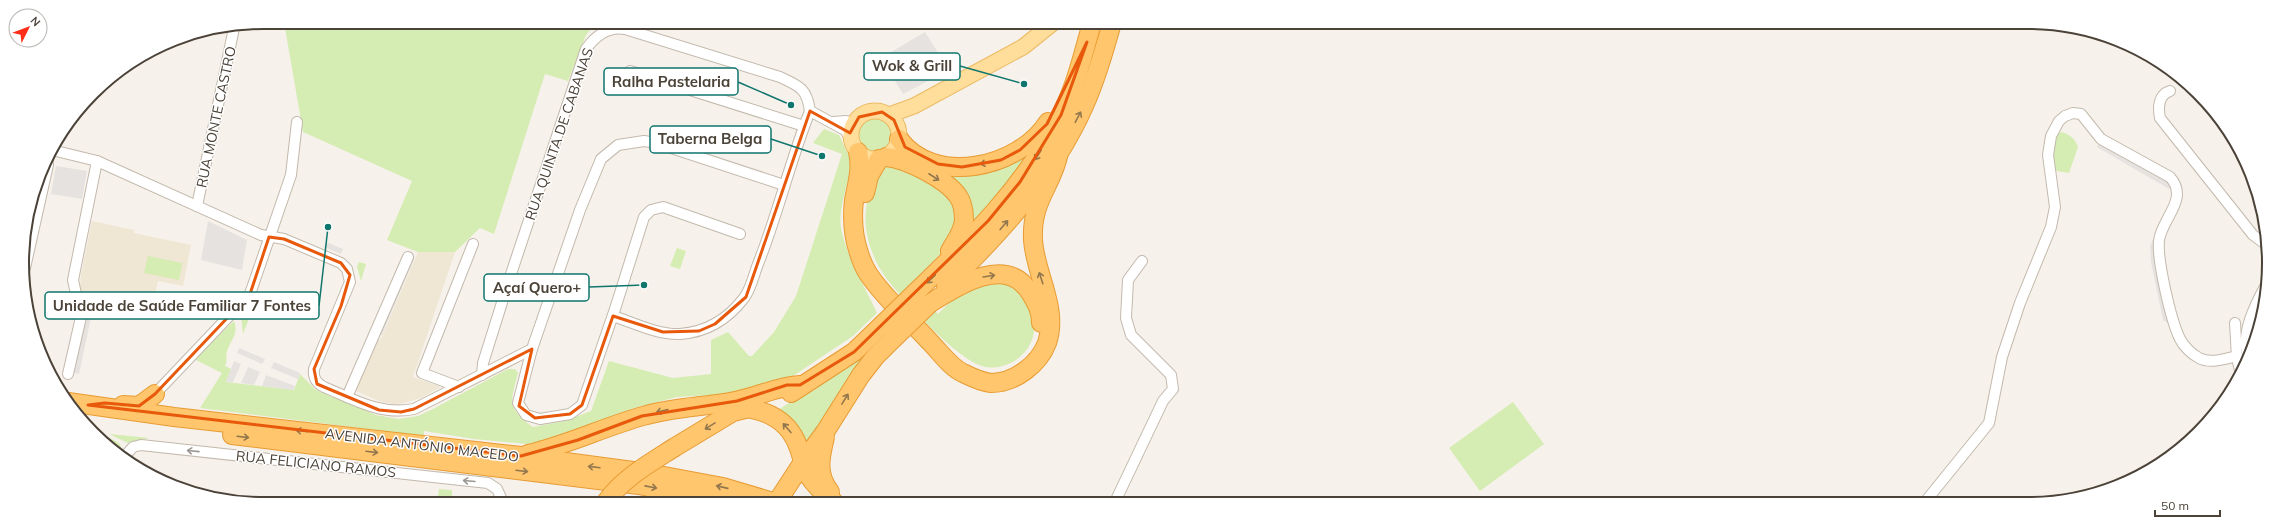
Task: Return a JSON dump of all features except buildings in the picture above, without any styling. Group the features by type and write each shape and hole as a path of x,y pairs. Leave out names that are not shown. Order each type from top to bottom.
{"highway":[{"path":"923,298 945,265 988,221 1015,188 1045,143 1061,115 1076,80 1090,29"},
{"path":"610,497 615,490 634,474 733,412 778,401 800,385 887,333 923,298 998,233 1032,192 1059,152 1084,107 1101,61 1110,29"},
{"path":"899,136 911,153 938,164 962,168 1001,160 1020,150 1036,137 1047,124 1086,42"},
{"path":"855,146 860,170 852,218 859,254 869,275 945,358 961,372 991,383 1007,380 1032,366 1041,356 1046,344 1050,321 1046,294 1033,242 1033,222 1035,209 1057,167 1059,152"},
{"path":"923,298 974,278 993,274 1005,276 1017,281 1028,289 1037,304 1041,314 1038,341 1026,359 1015,367 992,374 979,371 966,366 951,355 886,286 876,271 863,234 862,214 864,195 869,176 882,158 908,163 929,174 958,196 963,208 964,221 961,233 950,250 945,265"},
{"path":"780,497 826,432 861,375 875,357 887,333"},
{"path":"521,456 578,440 642,416 673,409 737,401 787,385 800,385"},
{"path":"84,411 105,403 139,406 154,394"},
{"path":"154,394 154,406 159,411 174,417"},
{"path":"695,407 736,407 771,414 786,427 797,444 799,469 828,497"},
{"name":"AVENIDA ANTÓNIO MACEDO","path":"84,411 174,417 521,456 686,479 757,497"},
{"name":"AVENIDA ANTÓNIO MACEDO","path":"84,411 639,485 697,497"},
{"path":"826,432 820,456 821,473 824,484 836,497"}],"main road":[{"path":"914,106 903,121 897,146 882,158 872,159 855,146 854,123 859,117 874,111 889,115 914,106 1023,46 1045,29"},
{"path":"889,115 897,126 899,136"}],"street":[{"name":"RUA QUINTA DE CABANAS","path":"482,375 483,363 511,274 586,49 595,38 611,29"},
{"name":"RUA QUINTA DE CABANAS","path":"625,29 780,78 797,85 808,96 810,111"},
{"name":"RUA MONTE CASTRO","path":"197,206 233,31"},
{"path":"630,71 804,126"},
{"path":"2170,91 2162,96 2159,104 2160,118 2253,235 2261,240"},
{"path":"613,316 663,332 679,334 699,331 715,324 746,296 810,111 833,122 845,130 855,146"},
{"path":"1929,497 1989,423 2002,356 2020,303 2052,227 2055,195 2049,165 2048,147 2055,127 2065,116 2073,113 2081,114 2101,138 2170,178 2176,184 2178,193 2176,201 2159,240 2162,268 2173,323 2180,339 2198,358 2219,360 2237,356"},
{"path":"833,122 846,121 854,123"},
{"path":"154,394 250,294 291,175 297,122"},
{"path":"740,234 663,208 651,210 644,217 613,316 582,405 575,412 550,418 531,417 519,406 532,350 580,210 601,158 612,148 630,142 656,143 784,185"},
{"path":"57,151 96,161 261,236 284,239 341,263 347,269 350,282 314,369 313,376 317,384 347,397 379,410 401,412 414,409 532,350"},
{"path":"68,374 81,317 73,280 96,161"},
{"path":"30,245 45,177"},
{"path":"459,386 422,373 473,244"},
{"path":"347,397 408,257"},
{"path":"1117,497 1163,401 1173,389 1171,375 1131,335 1126,318 1128,280 1142,261"},
{"path":"2249,341 2250,319 2259,299"},
{"path":"2235,323 2239,364"},
{"name":"RUA FELICIANO RAMOS","path":"127,454 133,447 141,445 488,483 497,489 501,497"}],"highlighted area":[{"path":"1087,42 1061,115 1020,182 988,221 854,352 800,385 787,385 737,401 642,416 578,440 521,456 88,405 105,403 139,406 155,394 250,294 269,237 284,239 341,263 350,275 341,306 314,369 317,384 379,410 401,412 414,409 532,349 519,406 535,418 570,414 582,405 613,316 663,332 699,331 715,324 746,297 810,111 850,133 859,117 882,112 894,120 905,147 938,164 962,167 1001,160 1020,150 1047,124"}],"shaded area":[{"path":"925,32 949,70 903,94 881,58"},
{"path":"2100,141 2172,183 2169,189 2097,147"},
{"path":"56,166 87,171 82,199 51,194"},
{"path":"92,221 134,230 134,233 191,245 183,286 158,281 151,317 84,303 80,287 81,275"},
{"path":"208,221 247,240 242,270 201,260"},
{"path":"2156,232 2171,325 2163,320 2151,262 2150,246"},
{"path":"326,242 343,249 341,254 324,247"},
{"path":"418,252 455,252 413,377 441,387 421,398 397,405 379,401 354,390 376,338 381,339"},
{"path":"411,256 415,257 382,335 377,334"},
{"path":"88,307 93,308 79,374 74,373"},
{"path":"239,348 265,359 262,364 237,353"},
{"path":"234,361 241,364 233,382 226,382"},
{"path":"274,362 300,373 298,379 271,368"},
{"path":"248,367 260,372 254,385 241,383"},
{"path":"266,375 295,386 293,390 262,386"}],"green space":[{"path":"285,29 591,29 586,35 568,81 545,74 494,234 480,228 455,252 418,252 387,240 412,181 303,132"},
{"path":"873,118 879,118 883,119 890,125 893,135 892,142 886,149 879,152 873,152 869,151 862,145 859,138 859,132 860,128 866,121"},
{"path":"824,129 839,135 853,164 842,205 840,221 841,228 851,259 877,313 853,336 790,378 728,394 677,397 634,408 573,433 527,444 474,439 424,431 424,436 200,408 222,373 194,359 234,321 236,329 235,333 226,353 225,366 231,369 226,382 294,390 300,374 316,390 376,415 398,419 418,416 508,369 515,369 518,373 512,398 513,404 519,414 533,427 565,421 591,411 609,361 673,378 711,374 711,340 728,332 749,356 752,356 774,332 796,296 842,154 813,143"},
{"path":"2062,132 2068,134 2076,142 2078,147 2069,173 2057,171 2051,158 2053,143 2057,134"},
{"path":"1036,145 970,231 971,219 938,167"},
{"path":"896,164 940,188 957,208 953,240 912,284 938,314 958,296 977,286 1004,283 1019,291 1033,313 1035,318 1035,327 1031,343 1025,352 1016,360 1004,366 991,368 971,361 946,342 920,317 898,293 882,272 868,240 866,208 879,167"},
{"path":"677,248 686,251 680,269 670,266"},
{"path":"148,256 182,263 179,280 144,273"},
{"path":"359,262 366,264 361,281 357,267"},
{"path":"260,291 243,334 241,315 253,302"},
{"path":"900,319 806,453 778,410 857,359"},
{"path":"1513,402 1544,444 1480,491 1449,448"},
{"path":"109,434 149,438 128,443"},
{"path":"108,437 119,443 122,450 121,449"},
{"path":"439,489 452,490 452,497 438,497"}],"place":[{"name":"Wok & Grill","path":"1024,84"},
{"name":"Ralha Pastelaria","path":"791,105"},
{"name":"Taberna Belga","path":"822,156"},
{"name":"Unidade de Saúde Familiar 7 Fontes","path":"328,227"},
{"name":"Açaí Quero+","path":"644,285"}]}
